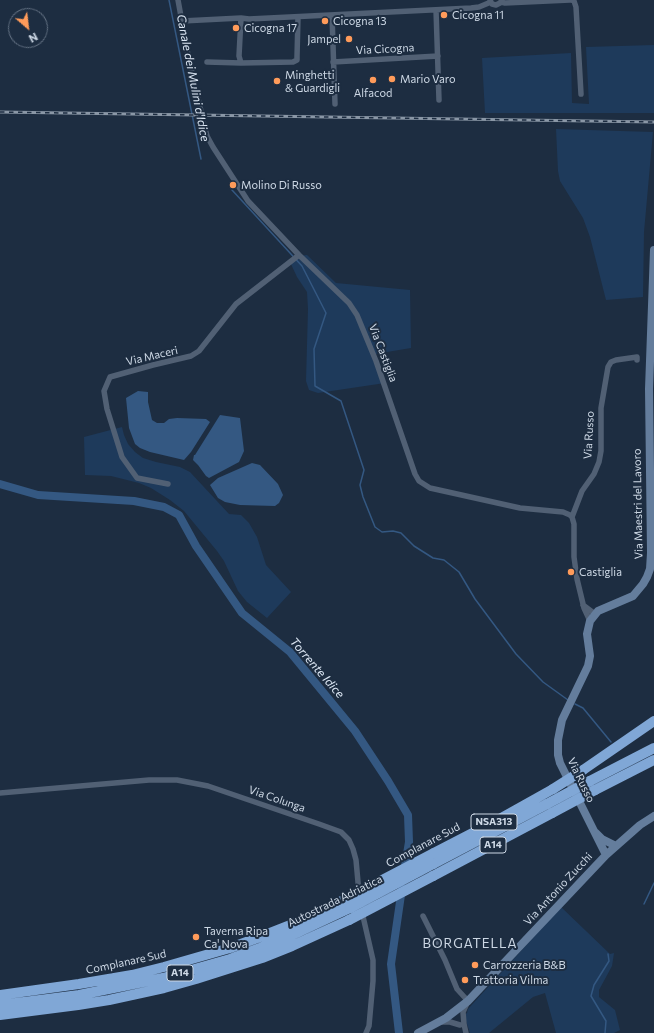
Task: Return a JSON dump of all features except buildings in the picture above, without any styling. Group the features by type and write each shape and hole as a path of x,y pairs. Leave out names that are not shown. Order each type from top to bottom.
{"highway":[{"name":"Complanare Sud","path":"0,995 100,981 170,966 260,937 288,926 348,898 494,822 553,789 654,721"},
{"name":"Autostrada Adriatica","path":"0,1005 94,992 132,985 176,974 260,948 290,936 350,908 433,864 549,809 593,786 654,748"},
{"name":"Autostrada Adriatica","path":"593,786 654,760"},
{"name":"Autostrada Adriatica","path":"0,1015 42,1010 134,995 230,969 292,946 349,920 433,876 549,809"}],"street":[{"path":"178,0 201,111"},
{"path":"182,21 436,10 479,7 490,1 496,5 501,1 505,3 570,0 574,1 576,7 581,94"},
{"path":"436,10 439,100"},
{"path":"332,15 334,104"},
{"path":"207,62 293,62 296,60 298,17"},
{"path":"241,18 239,56 241,62"},
{"name":"Via Cicogna","path":"333,62 438,56"},
{"name":"Via Castiglia","path":"204,125 207,136 213,147 248,202 296,257 349,303 357,316 376,361 415,474 423,484 430,488 520,508 563,512 572,517"},
{"name":"Via Maestri del Lavoro","path":"595,614 633,596 643,584 650,569 649,389 650,323 654,250"},
{"name":"Via Maceri","path":"168,484 137,478 122,457 107,410 104,391 110,377 191,356 199,351 236,304 296,257"},
{"name":"Via Russo","path":"590,621 583,604 574,564 574,524 572,517 582,491 594,474 599,462 601,451 601,408 608,368 611,362 616,360 637,357 637,360"},
{"path":"583,604 595,614"},
{"name":"Via Russo","path":"595,614 590,621 587,634 589,661 562,720 558,734 557,746 560,763 565,775 596,832 606,854"},
{"name":"Via Colunga","path":"0,793 149,780 176,780 208,786 341,832 353,849 356,860 362,919 373,960 373,981 369,1026 366,1033"},
{"name":"Via Antonio Zucchi","path":"418,1033 454,1012 468,1001 606,854 640,825 654,816"},
{"name":"Via Russo","path":"596,832 602,839 616,846"},
{"path":"423,916 445,960 457,989 468,1001 463,1012 464,1028"},
{"path":"454,1012 459,1016 464,1028"},
{"name":"Via Antonio Zucchi","path":"435,1024 450,1022 464,1028"}],"shaded area":[{"path":"654,45 654,113 485,113 482,58 571,53 572,103 589,104 586,47"},
{"path":"556,129 653,132 644,232 643,297 606,300 590,237 583,218 560,181 558,171"},
{"path":"307,255 336,283 410,290 411,348 375,354 385,383 318,393 309,390 306,381 307,292 297,277 290,262 297,256"},
{"path":"138,391 148,392 148,402 152,420 157,423 164,423 169,419 177,418 206,419 210,422 191,452 184,460 150,452 135,444 129,428 126,398"},
{"path":"220,415 240,418 244,451 239,462 209,478 193,460 194,455"},
{"path":"122,427 128,444 135,452 143,458 180,467 190,472 229,514 241,515 249,523 257,537 266,565 291,592 267,618 247,602 238,591 224,561 217,551 184,511 170,500 151,488 139,483 111,476 85,475 84,437"},
{"path":"252,463 260,465 278,484 283,495 279,503 275,506 240,505 225,502 218,498 210,485 218,478"},
{"path":"561,907 610,954 614,953 612,966 599,990 599,997 615,1010 620,1030 614,1033 556,1033 545,993 533,997 489,1033 470,1033 464,1015 467,1013 468,1009"}],"waterway":[{"name":"Canale dei Mulini d'Idice","path":"169,0 201,159"},
{"name":"Canale dei Mulini d'Idice","path":"232,190 302,266 326,313 314,349 315,386 341,401 364,470 360,485 363,497 375,527 382,532 393,531 401,533 414,546 433,558 444,560 459,572 475,599 516,654 543,682 568,700"},
{"name":"Torrente Idice","path":"0,484 38,495 134,501 164,507 179,515 196,546 242,613 290,652 355,731 388,781 408,815 409,842 404,872"},
{"name":"Canale dei Mulini d'Idice","path":"575,704 583,708 611,742"},
{"name":"Canale dei Mulini d'Idice","path":"644,904 654,883"},
{"name":"Torrente Idice","path":"399,1033 391,964 402,888"},
{"name":"Canale dei Mulini d'Idice","path":"605,1033 606,1021 591,996 594,985 609,961 608,954"}],"tunnel":[{"path":"201,111 204,125"}],"railway":[{"path":"0,112 654,122"}],"place":[{"name":"Cicogna 11","path":"444,15"},
{"name":"Cicogna 13","path":"325,21"},
{"name":"Cicogna 17","path":"236,28"},
{"name":"Jampel","path":"349,39"},
{"name":"Mario Varo","path":"392,79"},
{"name":"Alfacod","path":"373,80"},
{"name":"Minghetti & Guardigli","path":"277,81"},
{"name":"Molino Di Russo","path":"233,185"},
{"name":"Castiglia","path":"571,572"},
{"name":"Taverna Ripa Ca' Nova","path":"196,937"},
{"name":"Carrozzeria B&B","path":"475,965"},
{"name":"Trattoria Vilma","path":"465,980"}],"district":[{"name":"BORGATELLA","path":"470,944"}]}
